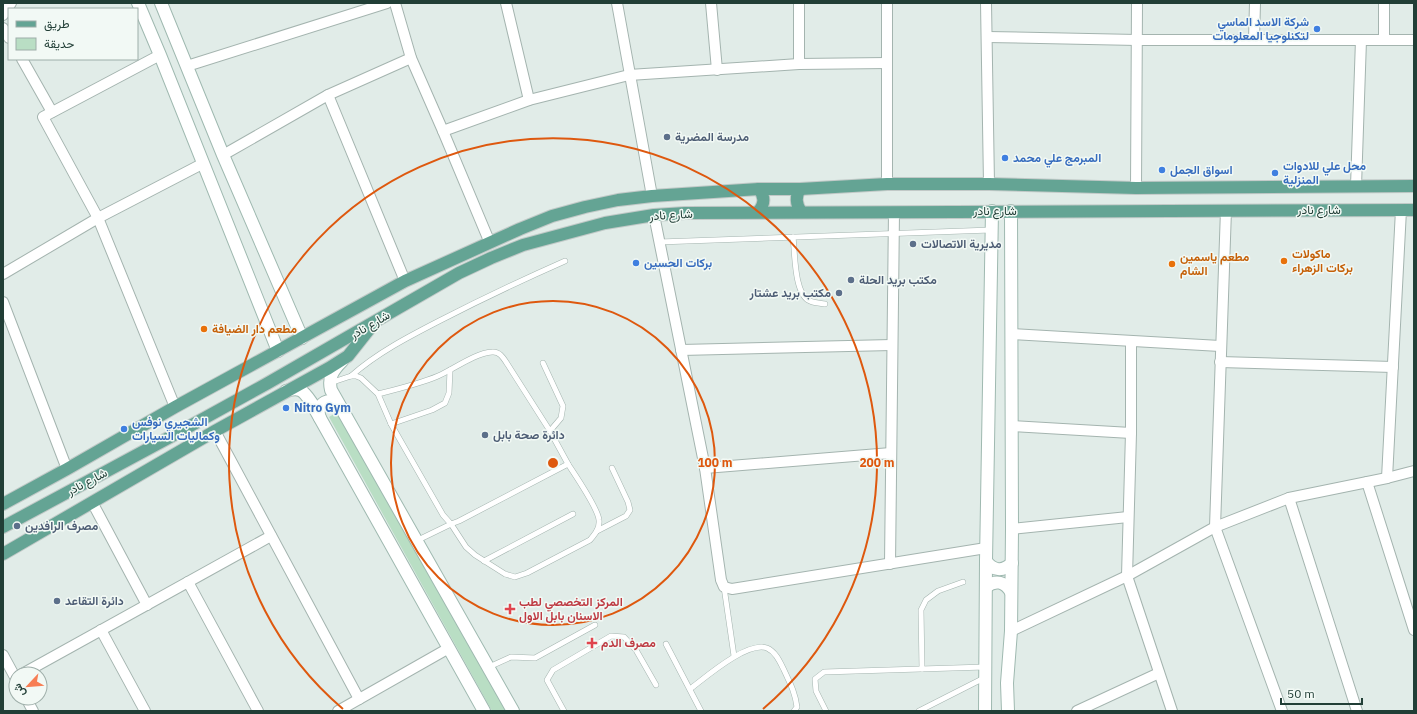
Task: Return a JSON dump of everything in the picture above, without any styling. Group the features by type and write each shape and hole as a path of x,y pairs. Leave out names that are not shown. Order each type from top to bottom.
{"main road":[{"name":"شارع نادر","path":"3,504 175,407 405,281 552,216 585,207 618,200 652,196 759,189 800,189 887,184 990,184 1136,188 1414,186"},
{"path":"758,212 764,203 764,198 759,189"},
{"path":"800,189 797,203 801,212"},
{"name":"شارع نادر","path":"3,527 268,383 459,273 523,245 605,223 654,215 758,212 1414,210"},
{"path":"4,552 215,431 329,368 348,356 369,328 384,317"}],"street":[{"path":"3,14 11,3"},
{"path":"138,3 278,351"},
{"path":"161,3 223,155 302,338"},
{"path":"187,66 386,3"},
{"path":"395,3 411,58 490,243"},
{"path":"506,3 529,100"},
{"path":"617,3 652,196"},
{"path":"711,3 717,70"},
{"path":"799,3 799,64"},
{"path":"887,3 887,184"},
{"path":"986,3 990,184"},
{"path":"1136,188 1137,3"},
{"path":"1254,40 1255,3"},
{"path":"1384,3 1384,40"},
{"path":"987,36 1137,40 1414,40"},
{"path":"1356,186 1361,40"},
{"path":"160,55 43,118 98,218 175,407"},
{"path":"223,155 328,96 411,58"},
{"path":"23,60 52,112"},
{"path":"443,131 529,100 629,75 799,64 887,63"},
{"path":"328,96 405,281"},
{"path":"198,150 218,141"},
{"path":"3,274 98,218 202,164"},
{"path":"1226,210 1220,346 1215,528 1282,711"},
{"path":"1387,478 1401,210"},
{"path":"985,711 986,548 992,211"},
{"path":"1008,711 1007,683 1011,631 1012,563 1012,211"},
{"path":"890,564 890,453 894,212"},
{"path":"654,215 705,468 721,580 724,586 732,589 986,548"},
{"path":"992,233 1002,232 1011,238"},
{"path":"3,302 67,469"},
{"path":"1011,334 1220,346"},
{"path":"1131,341 1131,433 1127,576 1172,711"},
{"path":"681,350 892,345"},
{"path":"348,356 334,369 329,383 331,390 513,711"},
{"path":"1220,362 1393,368"},
{"path":"286,391 297,388 306,394 484,711"},
{"path":"320,418 318,415 319,407 324,402 332,401 340,407"},
{"path":"1012,426 1131,433"},
{"path":"215,431 359,699"},
{"path":"705,468 890,453"},
{"path":"1011,631 1127,576 1215,528 1289,498 1414,471"},
{"path":"1367,482 1414,630"},
{"path":"1289,498 1357,711"},
{"path":"92,502 147,605"},
{"path":"1012,529 1128,517"},
{"path":"37,666 271,536"},
{"path":"986,561 992,568 999,569 1008,567 1012,563"},
{"path":"188,582 258,711"},
{"path":"986,587 995,582 1002,583 1006,584 1011,592"},
{"path":"101,630 145,711"},
{"path":"338,711 449,648"},
{"path":"3,655 10,666"},
{"path":"1077,711 1160,673"}],"lane":[{"path":"659,242 894,234 992,233"},
{"path":"793,237 798,283 802,295 809,301 825,304"},
{"path":"329,383 351,376 375,357 464,308 565,261"},
{"path":"378,394 396,390 437,376 482,354 497,352 502,355 550,431 594,508 599,520 597,531"},
{"path":"543,363 563,406 561,418 550,431"},
{"path":"391,424 432,410 445,403 449,393 450,370"},
{"path":"351,376 361,378 378,394 391,424 443,516 451,524 466,547 484,561 505,574 515,577 527,573 590,540 597,531 626,516 630,510 612,468"},
{"path":"416,541 568,464"},
{"path":"484,561 573,514"},
{"path":"922,669 921,610 926,600 938,591 963,582"},
{"path":"724,586 734,656"},
{"path":"488,667 511,657 535,658 595,625"},
{"path":"564,711 547,680 553,670 611,636 624,637 636,650 656,685"},
{"path":"666,644 701,711"},
{"path":"690,689 734,656 752,648 767,648 778,657 795,693 797,707 794,711"},
{"path":"826,711 816,691 815,679 824,672 922,669 985,673"},
{"path":"919,711 985,673"}],"green space":[{"path":"339,411 506,711 492,711 329,417"}],"place":[{"name":"شركة الاسد الماسي لتكنلوجيا المعلومات","path":"1317,29"},
{"name":"مدرسة المضرية","path":"667,137"},
{"name":"المبرمج علي محمد","path":"1005,158"},
{"name":"اسواق الجمل","path":"1162,170"},
{"name":"محل علي للادوات المنزلية","path":"1275,173"},
{"name":"مديرية الاتصالات","path":"913,244"},
{"name":"ماكولات بركات الزهراء","path":"1284,261"},
{"name":"بركات الحسين","path":"636,263"},
{"name":"مطعم ياسمين الشام","path":"1172,264"},
{"name":"مكتب بريد الحلة","path":"851,280"},
{"name":"مكتب بريد عشتار","path":"839,293"},
{"name":"مطعم دار الضيافة","path":"204,329"},
{"name":"Nitro Gym","path":"286,408"},
{"name":"الشجيري نوفس وكماليات السيارات","path":"124,429"},
{"name":"دائرة صحة بابل","path":"485,435"},
{"name":"مصرف الرافدين","path":"17,526"},
{"name":"دائرة التقاعد","path":"57,601"},
{"name":"المركز التخصصي لطب الاسنان بابل الاول","path":"510,609"},
{"name":"مصرف الدم","path":"592,643"}]}
